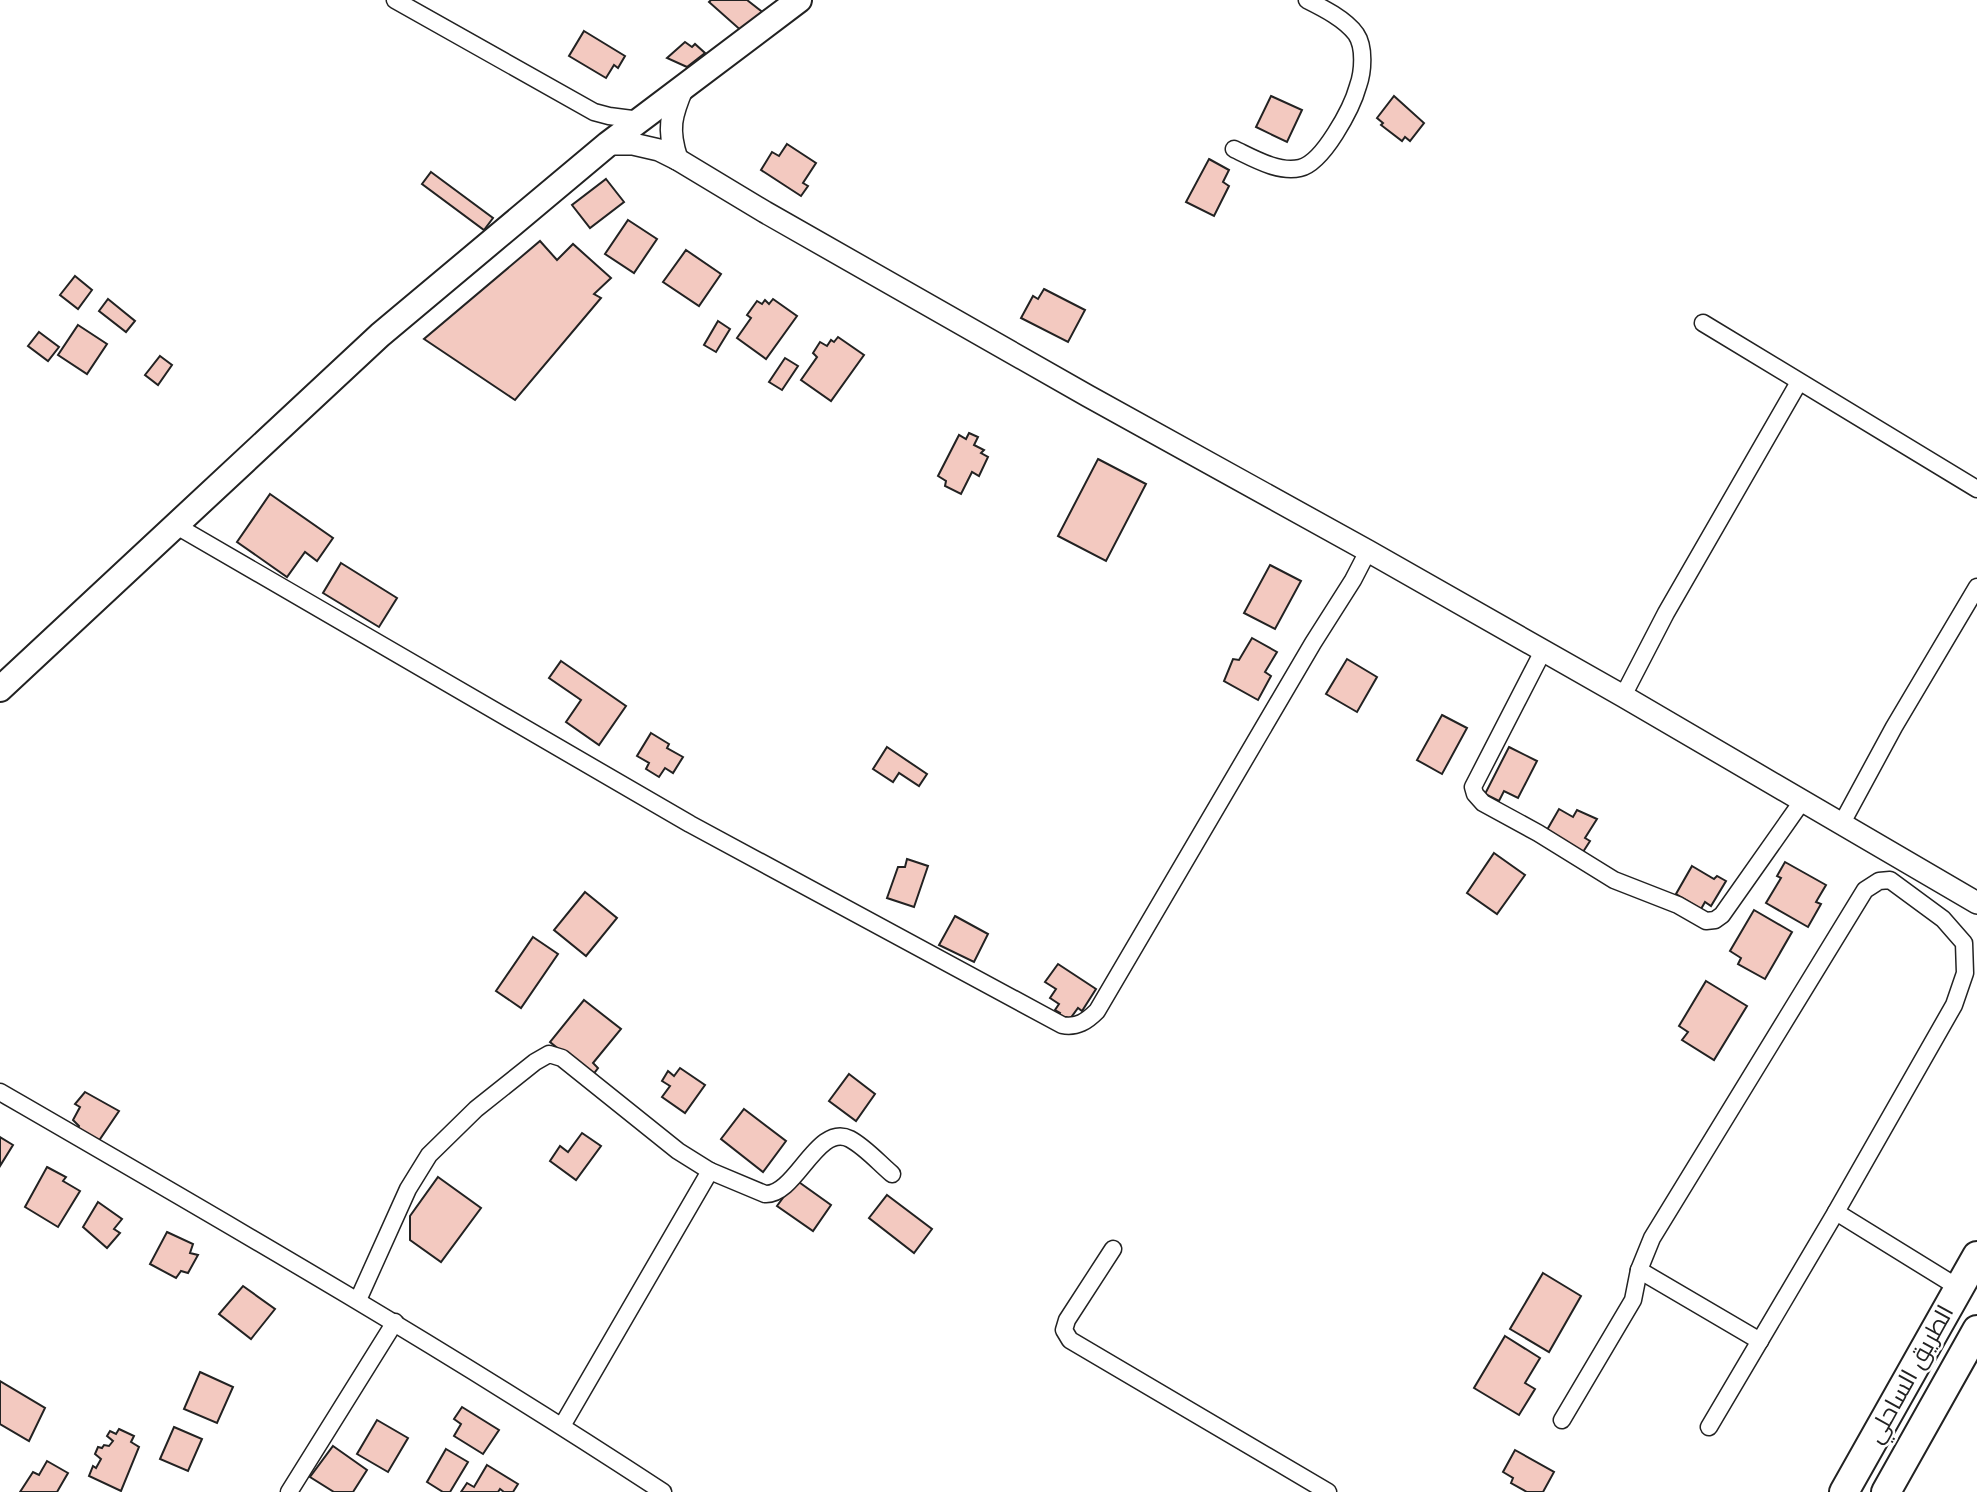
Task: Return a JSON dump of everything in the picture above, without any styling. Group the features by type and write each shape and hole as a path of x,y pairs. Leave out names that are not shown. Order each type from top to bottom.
{"highway":[{"name":"الطريق الساحلي","path":"1844,1492 1977,1256"},
{"name":"الطريق الساحلي","path":"1886,1492 1977,1330"}],"main road":[{"path":"0,689 380,335 608,144 799,0"}],"street":[{"path":"1234,149 1267,164 1300,168 1309,165 1321,155 1349,109 1359,85 1363,57 1357,35 1343,21 1307,0"},
{"path":"398,1 594,112 640,120"},
{"path":"677,159 670,131 675,106 683,87"},
{"path":"608,144 642,146 659,150 677,159 1076,389 1623,696 1977,903"},
{"path":"1703,323 1977,489"},
{"path":"1623,696 1666,613 1799,382"},
{"path":"176,525 690,824 1062,1025 1070,1026 1079,1024 1097,1011 1368,551"},
{"path":"1842,823 1894,727 1977,587"},
{"path":"1543,651 1473,787 1483,803 1538,833 1596,870 1614,880 1678,905 1706,921 1715,920 1803,800"},
{"path":"1562,1420 1633,1300 1639,1270 1652,1238 1865,890 1879,881 1890,880 1943,919 1964,943 1965,974 1954,1005 1709,1427"},
{"path":"358,1300 408,1189 429,1155 476,1110 535,1062 549,1054 562,1058 678,1151 710,1171 765,1194 773,1195 782,1189 819,1147 832,1138 848,1138 892,1174"},
{"path":"0,1092 395,1322 663,1492"},
{"path":"562,1426 710,1171"},
{"path":"1836,1212 1959,1288"},
{"path":"1113,1249 1067,1320 1064,1330 1070,1340 1328,1492"},
{"path":"1639,1270 1759,1341"},
{"path":"289,1492 395,1322"}],"building":[{"path":"747,0 765,14 745,34 709,2"},
{"path":"584,31 625,56 618,68 614,65 606,78 569,56"},
{"path":"685,42 692,47 695,44 705,53 687,67 667,58"},
{"path":"1271,96 1302,110 1287,142 1256,127"},
{"path":"1394,96 1424,123 1410,141 1405,137 1402,141 1381,125 1383,123 1377,118"},
{"path":"787,144 816,163 803,183 808,186 801,196 761,170 772,152 779,156"},
{"path":"1209,159 1229,170 1223,182 1229,186 1214,216 1186,202"},
{"path":"431,172 493,218 484,230 422,184"},
{"path":"606,179 624,202 590,228 572,205"},
{"path":"628,220 657,239 634,273 605,254"},
{"path":"540,241 557,260 573,244 611,278 594,294 601,298 515,400 424,339"},
{"path":"686,250 721,274 699,306 663,282"},
{"path":"75,276 92,290 78,309 60,295"},
{"path":"1044,289 1085,310 1068,342 1021,318 1033,296 1038,299"},
{"path":"108,299 135,321 126,332 99,311"},
{"path":"773,299 797,316 766,359 737,338 751,318 747,315 757,301 762,304 765,300 769,304"},
{"path":"718,321 730,329 716,352 704,345"},
{"path":"78,325 107,344 87,374 58,355"},
{"path":"39,332 59,347 48,361 28,346"},
{"path":"838,337 864,355 831,401 801,380 817,357 813,353 820,342 827,346 831,340 834,342"},
{"path":"160,356 172,365 158,385 145,375"},
{"path":"785,358 798,366 782,390 769,382"},
{"path":"969,433 978,437 974,445 984,450 981,453 988,457 979,476 972,472 961,494 945,486 946,481 938,476 959,435 966,439"},
{"path":"1098,459 1146,484 1106,561 1058,536"},
{"path":"270,494 333,538 317,561 305,552 287,577 237,542"},
{"path":"341,563 397,598 379,627 323,593"},
{"path":"1270,565 1301,581 1275,629 1244,613"},
{"path":"1252,638 1277,652 1265,672 1271,676 1258,700 1224,681 1233,659 1239,660"},
{"path":"1347,659 1377,677 1357,712 1326,694"},
{"path":"561,661 626,706 599,745 566,722 581,700 549,678"},
{"path":"1442,715 1467,728 1442,774 1417,760"},
{"path":"651,733 669,744 667,748 683,757 673,773 665,768 659,777 646,769 649,763 637,756"},
{"path":"887,747 927,774 919,786 899,773 893,782 873,769"},
{"path":"1509,747 1537,761 1518,798 1504,791 1499,801 1485,794"},
{"path":"1559,809 1573,817 1577,810 1597,819 1585,838 1590,841 1583,852 1547,830"},
{"path":"1494,853 1525,875 1497,914 1467,893"},
{"path":"907,859 928,866 914,907 887,898 898,867 905,867"},
{"path":"1785,862 1826,885 1816,902 1821,904 1808,927 1766,903 1781,878 1777,876"},
{"path":"1692,866 1714,879 1717,876 1726,881 1711,906 1705,902 1701,909 1676,894"},
{"path":"585,892 617,918 586,956 554,930"},
{"path":"1754,910 1792,932 1765,979 1738,964 1741,958 1730,951"},
{"path":"955,916 988,934 974,962 939,945"},
{"path":"533,937 558,954 521,1008 496,991"},
{"path":"1058,964 1096,989 1082,1011 1078,1008 1067,1023 1058,1017 1060,1013 1055,1010 1059,1004 1050,998 1056,989 1045,982"},
{"path":"1706,981 1747,1006 1714,1060 1682,1040 1688,1032 1679,1026"},
{"path":"584,1000 621,1029 593,1063 598,1068 592,1076 550,1042"},
{"path":"680,1068 705,1085 685,1113 662,1097 670,1086 662,1081 668,1071 674,1076"},
{"path":"849,1074 875,1094 856,1121 829,1101"},
{"path":"85,1092 119,1111 96,1145 77,1131 79,1126 73,1120 80,1107 75,1104"},
{"path":"744,1109 786,1141 763,1172 721,1139"},
{"path":"582,1133 601,1146 576,1180 550,1161 560,1146 568,1152"},
{"path":"0,1137 13,1145 0,1166"},
{"path":"47,1167 66,1177 63,1181 80,1191 58,1227 25,1207"},
{"path":"438,1177 481,1208 441,1262 410,1240 410,1216"},
{"path":"796,1180 831,1205 813,1231 777,1206"},
{"path":"887,1195 932,1229 914,1253 869,1218"},
{"path":"98,1202 122,1219 114,1229 120,1233 107,1248 83,1227"},
{"path":"167,1232 193,1244 190,1253 198,1255 188,1273 181,1271 176,1278 150,1264"},
{"path":"1543,1273 1581,1296 1549,1352 1510,1329"},
{"path":"243,1286 275,1309 251,1339 219,1314"},
{"path":"1505,1336 1540,1358 1525,1383 1535,1389 1519,1415 1474,1388"},
{"path":"200,1372 233,1387 217,1423 184,1409"},
{"path":"0,1381 45,1408 29,1441 0,1424"},
{"path":"462,1407 499,1430 483,1454 454,1436 461,1424 454,1419"},
{"path":"377,1420 408,1438 388,1472 357,1454"},
{"path":"174,1427 202,1439 188,1471 160,1459"},
{"path":"119,1429 134,1436 131,1442 139,1447 121,1491 89,1476 93,1466 96,1468 101,1459 95,1454 98,1447 109,1446 113,1441 107,1436 110,1431 116,1434"},
{"path":"333,1446 367,1470 353,1492 334,1492 310,1477"},
{"path":"446,1449 468,1462 450,1492 443,1492 427,1482"},
{"path":"1515,1450 1554,1472 1543,1492 1527,1492 1511,1483 1513,1478 1503,1472"},
{"path":"47,1461 68,1473 57,1492 20,1492 33,1472 39,1475"},
{"path":"487,1465 518,1484 513,1492 500,1489 498,1492 461,1492 467,1483 474,1487"}]}
